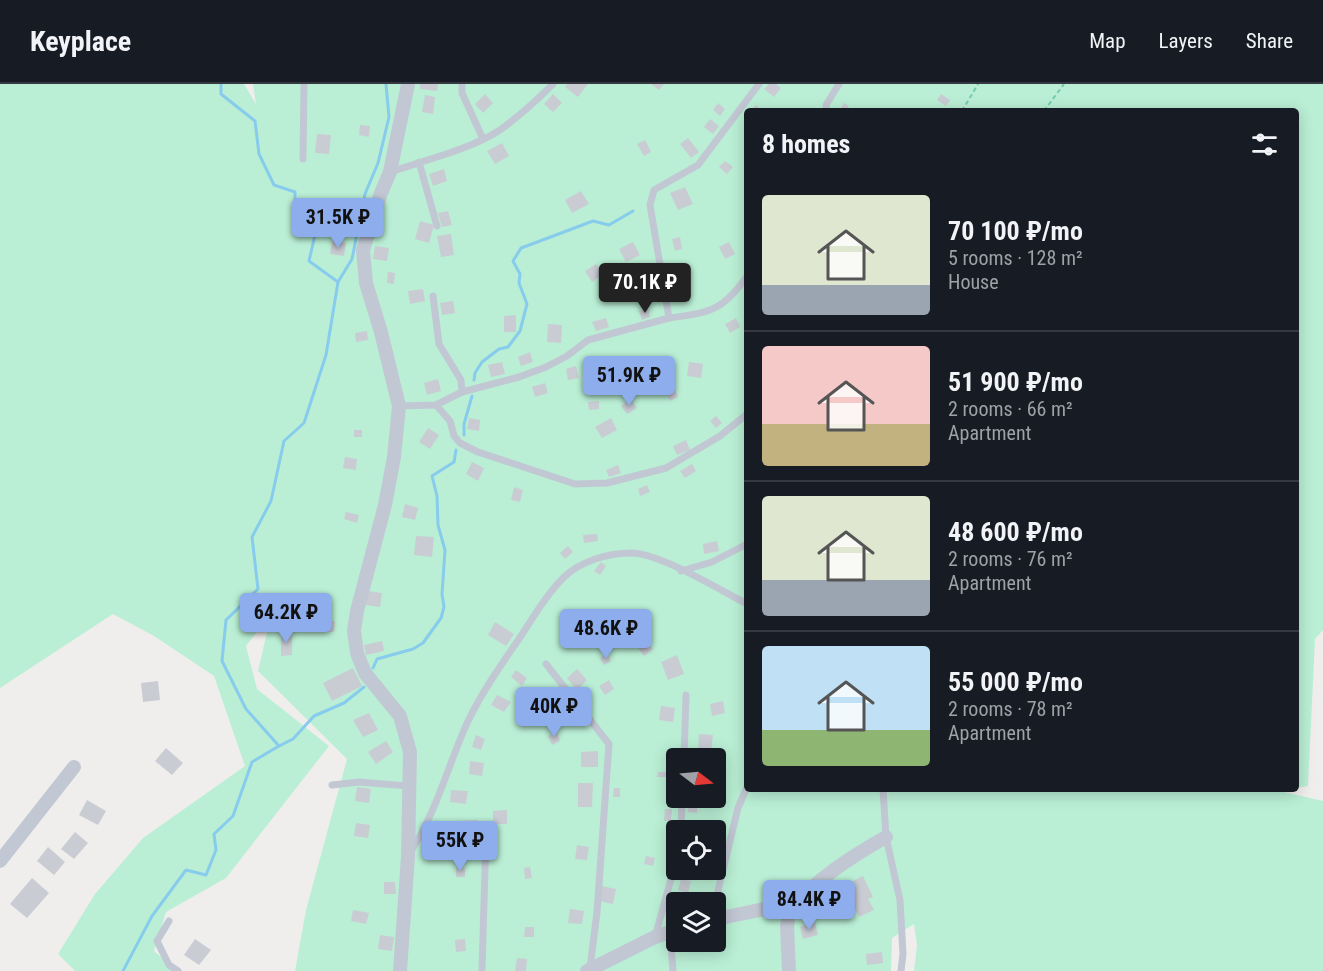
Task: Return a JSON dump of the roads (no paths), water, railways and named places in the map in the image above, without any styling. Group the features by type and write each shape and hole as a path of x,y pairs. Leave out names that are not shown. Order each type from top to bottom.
{"street":[{"path":"400,971 408,856 410,752 400,716 365,673 357,652 354,632 357,610 385,505 394,457 399,406 366,283 363,250 390,172 408,84"},
{"path":"0,861 74,767"},
{"path":"789,971 787,926 790,909 810,888 847,859 886,837"},
{"path":"726,917 774,907 790,909"},
{"path":"588,970 666,933"}],"lane":[{"path":"303,159 304,84"},
{"path":"462,84 462,93 483,139"},
{"path":"390,172 483,139 500,130 553,84"},
{"path":"669,318 650,205 654,190 698,165 759,84"},
{"path":"826,108 826,105 839,84"},
{"path":"419,162 438,225"},
{"path":"399,406 436,405 462,392 519,377 546,367 567,356 588,340 669,318 706,313 722,305 737,291 744,280"},
{"path":"433,296 439,344 461,380 462,392"},
{"path":"436,405 450,421 454,435 460,443 478,452 575,484 607,483 666,468 720,436 744,416"},
{"path":"681,571 712,562 744,546"},
{"path":"408,856 422,835 465,728 490,681 564,577 585,562 609,555 631,553 653,556 744,602"},
{"path":"546,664 609,744 597,912 588,970"},
{"path":"684,748 686,695"},
{"path":"332,785 359,782 408,786"},
{"path":"718,892 738,808 745,792"},
{"path":"883,792 886,837 900,900 903,954 901,971"},
{"path":"482,971 486,835"},
{"path":"655,937 671,880"},
{"path":"169,921 157,941 169,965 178,971"},
{"path":"673,952 673,971"}],"waterway":[{"path":"123,971 152,916 186,870 206,875 216,850 214,834 233,816 252,762 279,746 246,709 222,661 226,620 258,589 252,537 271,501 284,441 304,423 326,355 338,282 309,261 317,226 295,221 295,192 274,185 259,154 255,121 221,94 221,84"},
{"path":"338,282 352,259 365,194 378,163 389,117 386,84"},
{"path":"474,380 475,373 482,362 499,349 508,347 520,331 527,304 519,283 520,274 513,261 521,248 593,221 609,225 633,211"},
{"path":"464,435 464,424 472,396"},
{"path":"373,668 377,659 413,649 423,643 441,618 444,607 442,594 445,550 438,525 437,496 432,476 454,462 456,450"},
{"path":"279,746 293,739 314,716 344,703 364,687"}]}
